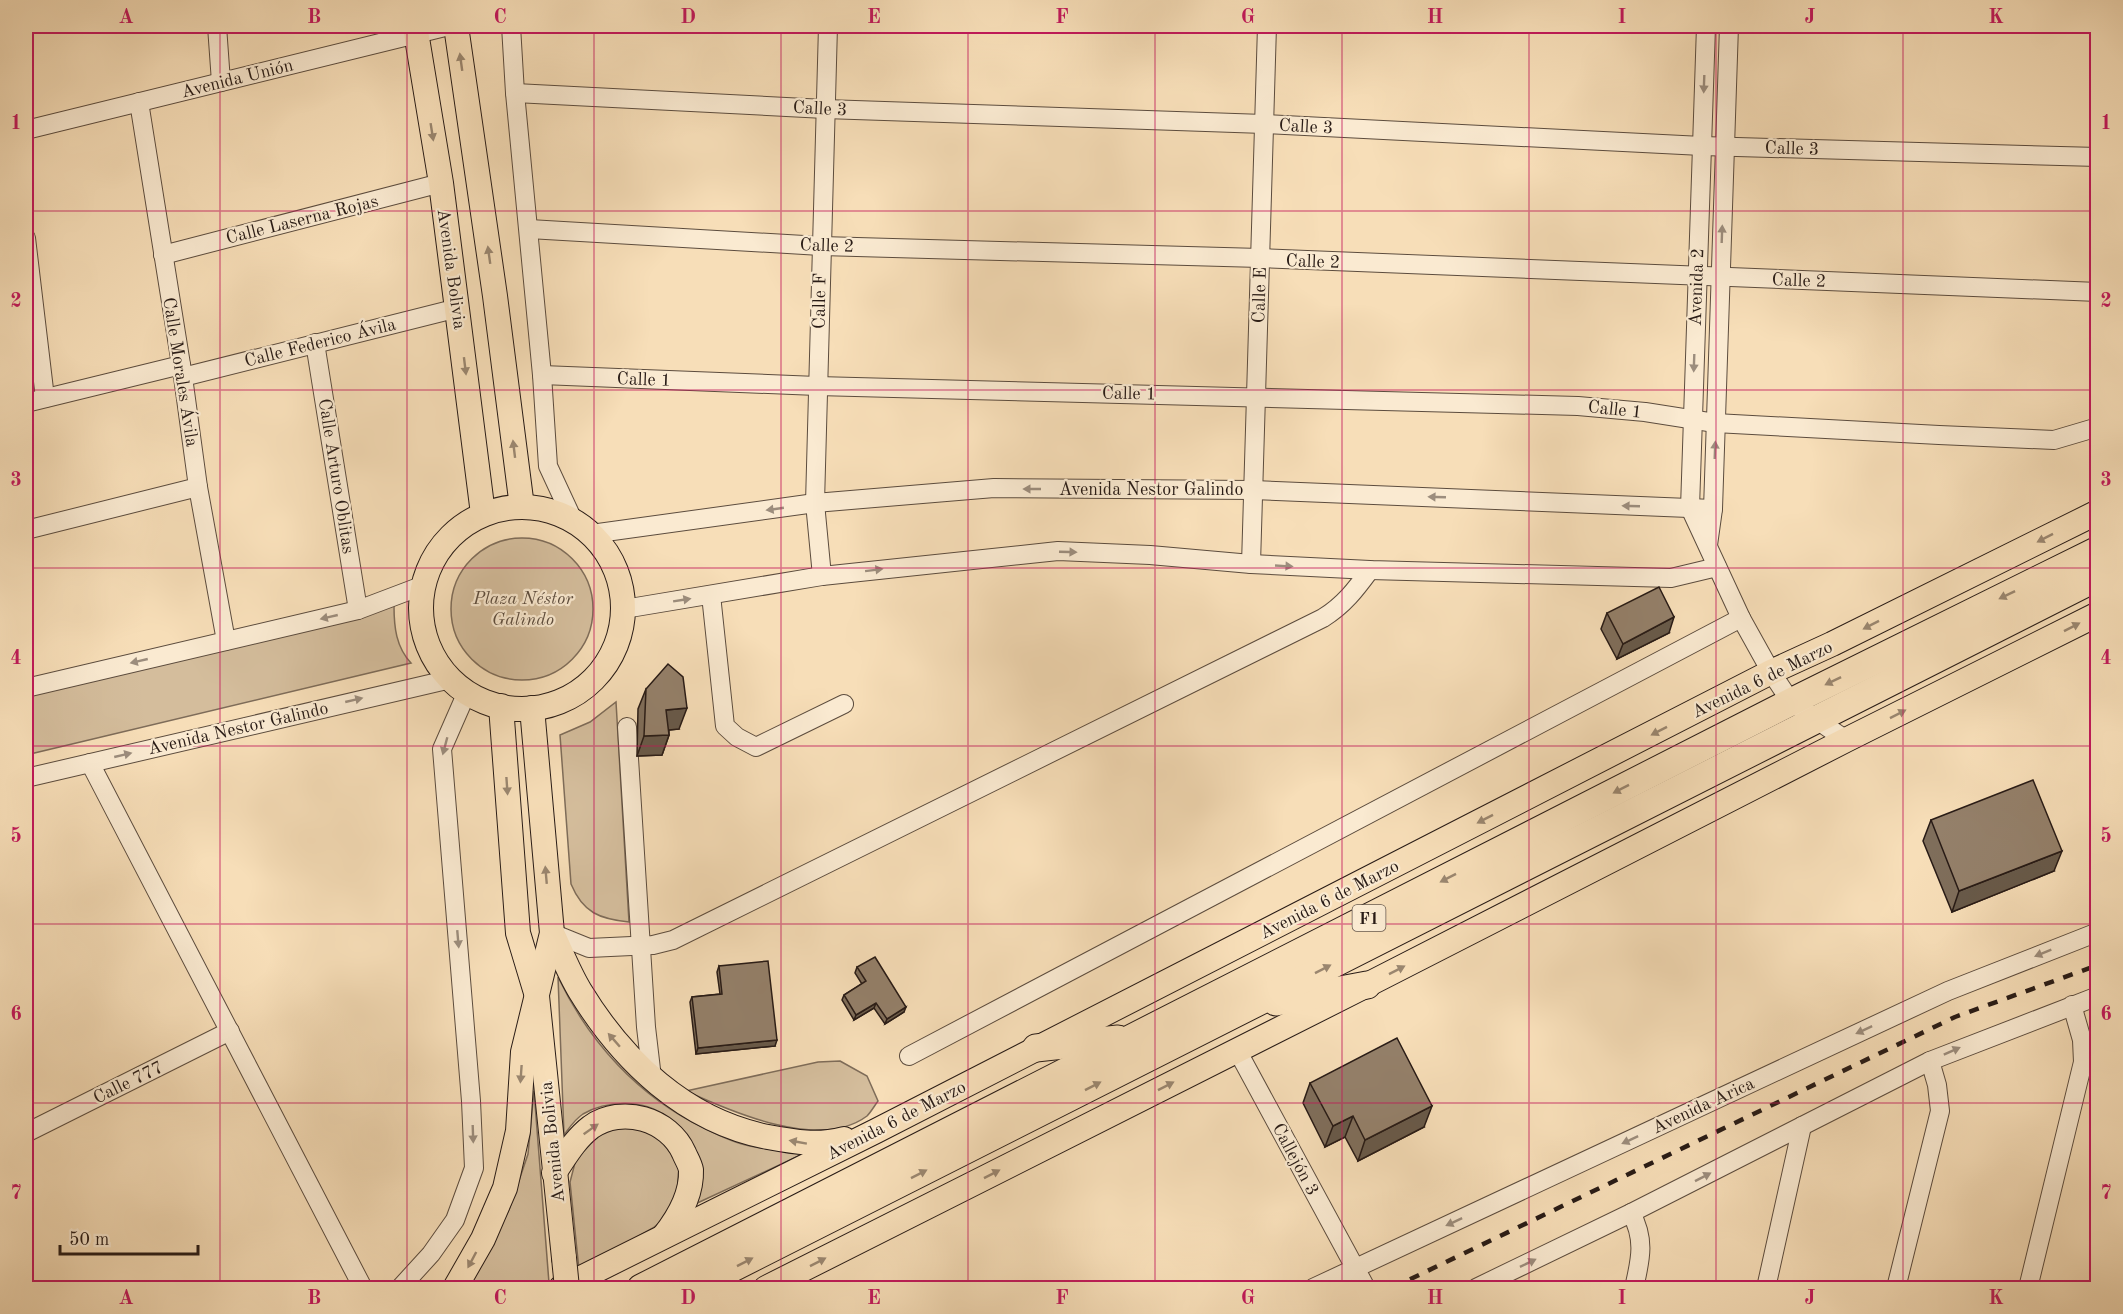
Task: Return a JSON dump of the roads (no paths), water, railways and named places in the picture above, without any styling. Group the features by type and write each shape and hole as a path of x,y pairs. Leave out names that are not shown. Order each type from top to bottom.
{"highway":[{"name":"Avenida 6 de Marzo","path":"641,1288 1791,702 2097,550"},
{"name":"F1","path":"693,1288 2097,577"},
{"path":"1245,1008 1367,985"},
{"path":"1036,1048 1134,1038"}],"main road":[{"path":"456,26 495,296 522,507"},
{"name":"Avenida Bolivia","path":"415,29 441,183 483,514"},
{"path":"522,507 552,511 582,527 606,551 617,572 624,609 619,638 606,665 586,687 561,702 532,708 501,706 483,701 459,685 438,662 422,623 424,585 432,562 445,542 462,526 483,514 506,508 522,507"},
{"name":"Avenida 6 de Marzo","path":"561,1288 876,1131 1771,672 2097,512"},
{"path":"766,1288 2097,614"},
{"name":"Avenida Bolivia","path":"501,706 518,933 537,996 567,1288"},
{"name":"Avenida Bolivia","path":"532,708 552,933 537,996"},
{"path":"552,933 578,988 606,1031 632,1061 683,1103 719,1122 757,1134 807,1144 836,1141 876,1131"},
{"path":"455,1288 483,1239 505,1188 518,1131 523,1052 537,996"},
{"path":"554,1173 572,1145 592,1126 619,1115 645,1119 665,1128 681,1146 691,1168 689,1189 681,1214 663,1237"}],"street":[{"path":"217,26 221,82"},
{"name":"Avenida Unión","path":"26,130 221,82 415,29 448,26"},
{"path":"511,26 548,466 582,527"},
{"name":"Calle F","path":"822,576 815,503 828,26"},
{"name":"Calle E","path":"1251,564 1267,26"},
{"name":"Avenida 2","path":"1706,26 1690,508 1741,618 1771,672 1791,702 1846,740"},
{"name":"Avenida 2","path":"1708,545 1713,509 1730,26"},
{"name":"Calle 3","path":"515,93 825,109 1264,124 1702,146 2097,157"},
{"name":"Calle Morales Ávila","path":"139,102 198,487 226,641"},
{"name":"Calle Laserna Rojas","path":"163,255 441,183"},
{"name":"Calle 2","path":"529,229 821,246 1260,258 2097,292"},
{"path":"26,238 45,398"},
{"name":"Calle Federico Ávila","path":"26,403 315,343 458,308"},
{"name":"Calle Arturo Oblitas","path":"315,343 358,610"},
{"name":"Calle 1","path":"542,375 817,386 1578,406 1645,412 1715,423 1833,431 2054,440 2097,427"},
{"path":"26,530 198,487"},
{"name":"Avenida Nestor Galindo","path":"582,527 815,503 994,488 1253,490 1713,509"},
{"path":"624,609 822,576 1058,551 1370,570 1671,578 1717,567"},
{"path":"552,933 589,948 653,945 673,940 1323,618 1350,597 1370,570"},
{"path":"26,688 358,610 424,585"},
{"path":"711,595 725,726 736,738 756,747 844,704"},
{"path":"909,1056 1741,618"},
{"path":"400,1288 431,1254 455,1220 474,1168 471,1101 442,749 459,685"},
{"name":"Avenida Nestor Galindo","path":"26,778 459,685"},
{"path":"627,727 652,1078"},
{"path":"90,763 363,1288"},
{"name":"Avenida Arica","path":"1313,1288 1948,991 2097,932"},
{"path":"1476,1288 1632,1214 1930,1061 2097,996"},
{"path":"2028,1288 2083,1062 2082,1040 2072,1005"},
{"name":"Calle 777","path":"26,1133 230,1031"},
{"name":"Callejón 3","path":"1237,1050 1366,1288"},
{"path":"1896,1288 1940,1111 1937,1085 1930,1061"},
{"path":"1766,1288 1802,1126"},
{"path":"1632,1214 1642,1244 1634,1288"}],"railway":[{"path":"1392,1288 1955,1017 2098,965"}],"park label":[{"name":"Plaza Néstor Galindo","path":"523,608"}]}
